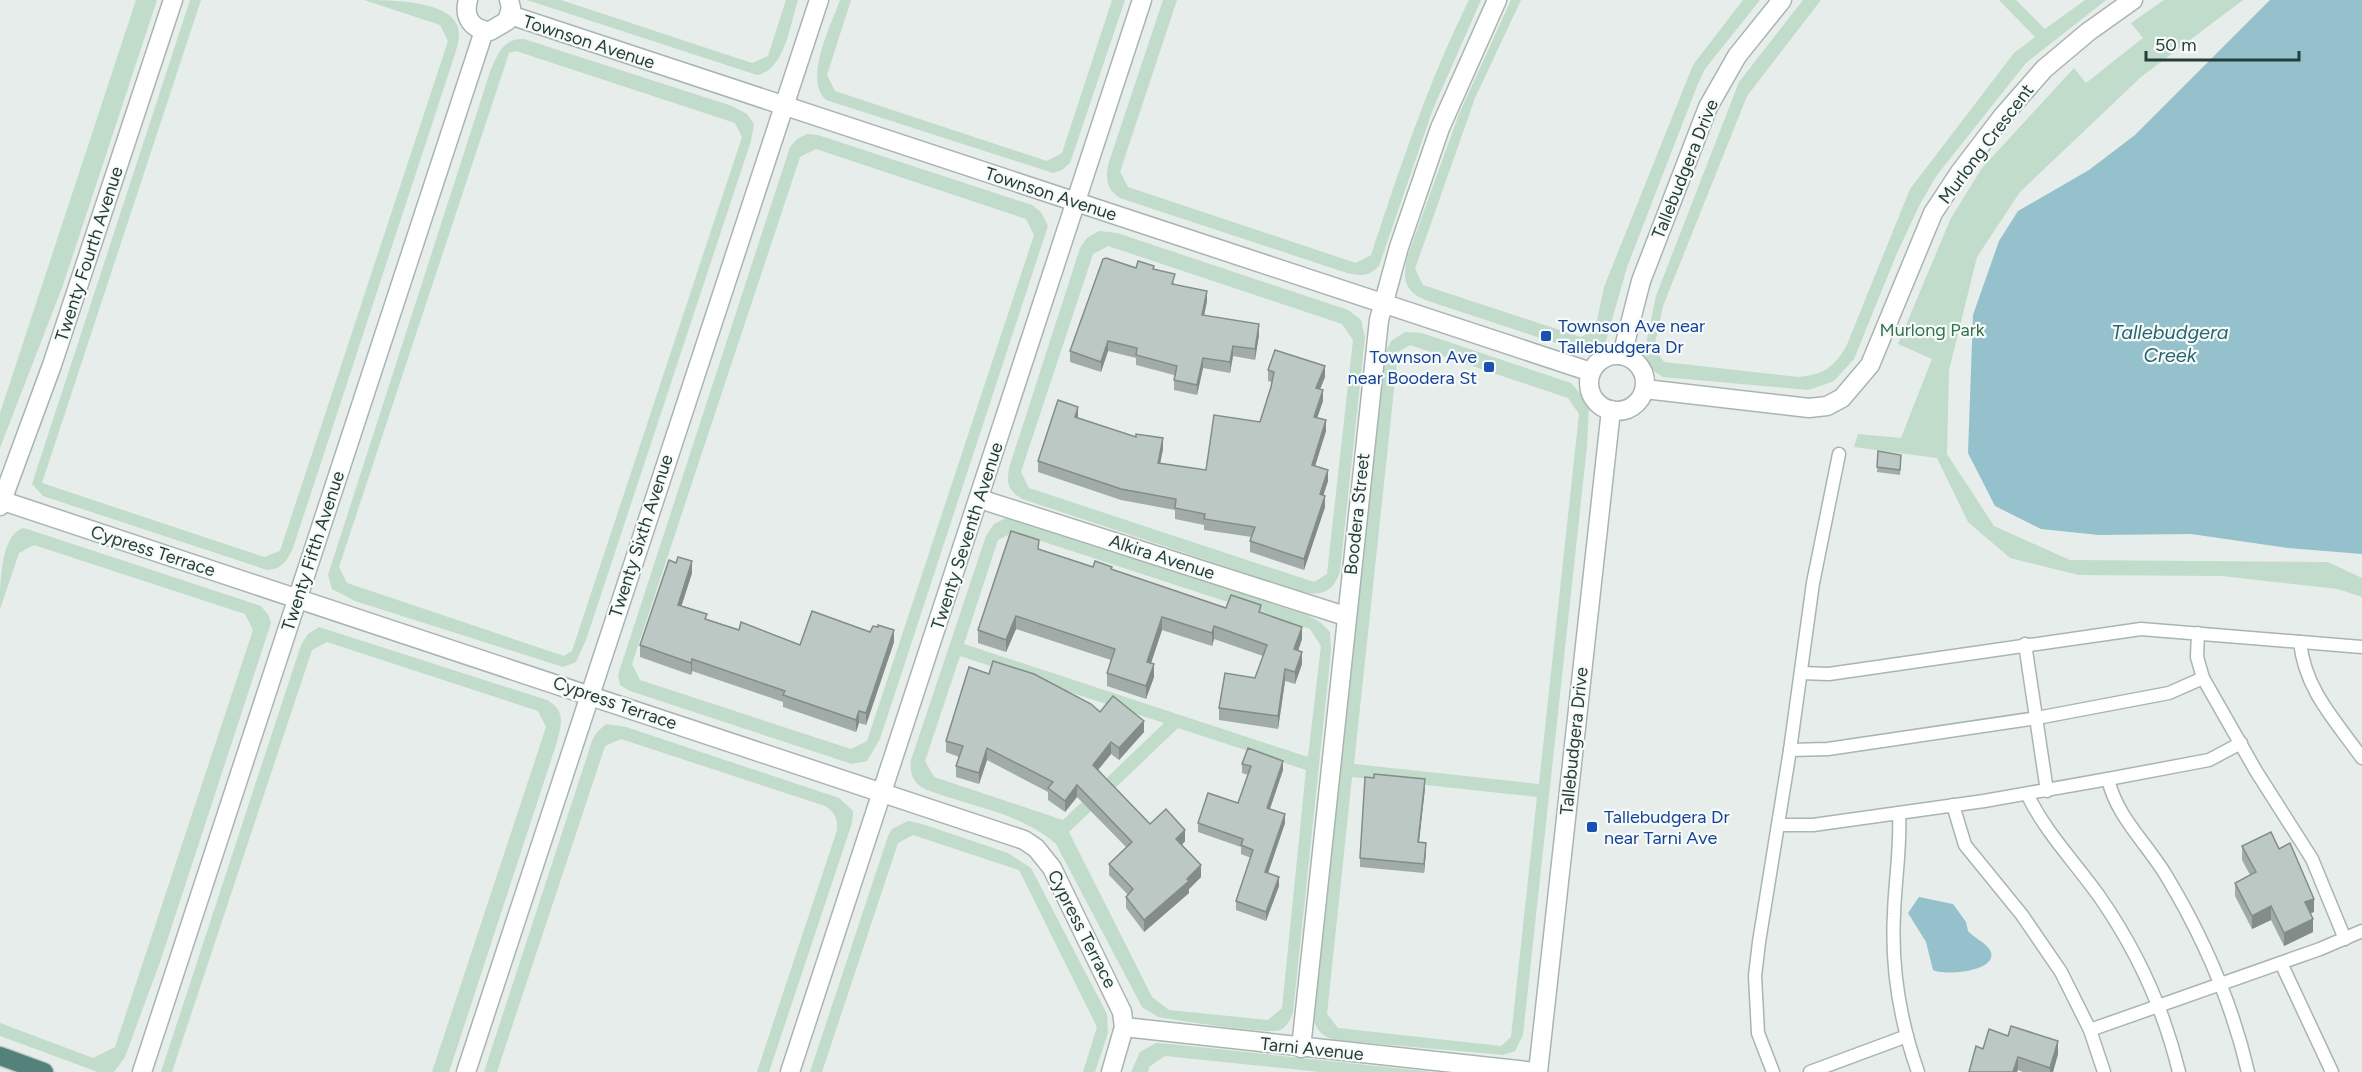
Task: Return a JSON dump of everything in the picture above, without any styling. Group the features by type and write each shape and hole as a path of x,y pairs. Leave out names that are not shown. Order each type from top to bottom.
{"highway":[{"path":"0,1056 44,1072"}],"street":[{"name":"Twenty Fourth Avenue","path":"1,502 52,365 173,0"},
{"name":"Twenty Sixth Avenue","path":"465,1072 819,0"},
{"name":"Twenty Seventh Avenue","path":"790,1072 1142,0"},
{"name":"Boodera Street","path":"1301,1048 1345,616 1383,302 1440,128 1497,0"},
{"name":"Tallebudgera Drive","path":"1622,355 1641,281 1708,107 1737,56 1782,0"},
{"name":"Murlong Crescent","path":"1645,390 1809,408 1827,406 1842,398 1870,365 1933,213 1960,172 2002,117 2044,69 2088,32 2133,0"},
{"path":"466,1 467,16 471,23 484,31 502,26 509,8"},
{"name":"Townson Avenue","path":"509,8 784,106 1591,372"},
{"name":"Twenty Fifth Avenue","path":"142,1072 484,31"},
{"path":"1622,355 1638,364 1643,371 1645,390 1636,404 1628,409 1611,410 1602,407 1590,391 1591,372 1604,358 1622,355"},
{"name":"Tallebudgera Drive","path":"1537,1072 1611,410"},
{"name":"Alkira Avenue","path":"980,499 1345,616"},
{"name":"Cypress Terrace","path":"1,502 590,694 1015,837 1036,848 1052,868 1122,1012 1124,1027"},
{"path":"1111,1072 1124,1027"},
{"name":"Tarni Avenue","path":"1124,1027 1537,1072"}],"lane":[{"path":"1773,1072 1758,1033 1755,976 1813,583 1839,454"},
{"path":"1800,673 1829,674 2141,629 2362,647"},
{"path":"2199,633 2198,657 2203,678 2321,875 2345,939"},
{"path":"2300,642 2302,662 2310,683 2362,758"},
{"path":"2025,644 2047,791"},
{"path":"1790,750 1828,749 2037,718 2169,693 2203,678"},
{"path":"1778,825 1813,825 2047,791 2209,760 2241,743"},
{"path":"2108,779 2120,812 2177,894 2209,954 2237,1031 2248,1072"},
{"path":"2027,794 2047,831 2098,895 2138,961 2158,1007 2179,1072"},
{"path":"1953,806 1965,845 2041,942 2061,972 2090,1030 2104,1072"},
{"path":"1899,813 1900,842 1893,950 1894,970 1907,1036 1918,1072"},
{"path":"2090,1030 2361,933"},
{"path":"2281,963 2332,1072"},
{"path":"1810,1072 1907,1036"}],"green space":[{"path":"136,0 157,0 63,285 0,448 0,413"},
{"path":"190,0 201,0 42,483 264,557 280,551 448,41 440,25 364,0 400,1 429,6 451,17 459,32 455,54 293,548 283,564 267,570 43,496 32,484"},
{"path":"527,0 561,0 752,63 768,56 786,0 798,0 780,55 774,65 757,75"},
{"path":"840,0 851,0 827,75 835,91 1047,161 1062,153 1112,0 1125,0 1070,163 1062,170 1053,173 826,100 820,91 817,79 818,66"},
{"path":"1163,0 1177,0 1120,172 1128,187 1356,263 1371,255 1416,126 1454,31 1469,0 1481,0 1433,109 1379,266 1375,270 1364,275 1347,273 1120,198 1112,191 1107,178 1109,162"},
{"path":"1511,0 1521,0 1475,98 1415,269 1423,285 1581,337 1595,329 1604,287 1693,65 1743,0 1760,0 1705,69 1697,86 1627,267 1606,341 1596,352 1580,351 1428,301 1410,289 1405,278 1408,255 1459,114"},
{"path":"1803,0 1821,0 1747,96 1663,306 1654,348 1664,362 1798,377 1821,372 1832,365 1846,347 1910,189 2014,53 2035,37 1999,0 2016,0 2045,29 2085,0 2106,0 2026,63 1937,175 1920,204 1897,253 1854,359 1834,381 1808,390 1663,377 1652,370 1644,354 1656,296 1739,82"},
{"name":"Murlong Park","path":"2164,0 2243,0 2141,77 2020,192 1977,257 1949,370 1947,454 1994,526 2070,560 2328,562 2362,578 2362,597 2338,589 2222,576 2079,575 2010,558 1968,522 1937,458 1854,447 1858,434 1901,438 1932,359 1898,344 1951,218 1982,168 2074,68 2086,83 2143,38 2131,23"},
{"path":"517,39 524,39 732,106 747,114 754,124 751,141 586,640 576,662 563,667 355,601 332,589 328,575 491,69 503,48","holes":["516,51 735,123 742,137 572,651 564,656 347,583 339,567 509,53"]},
{"path":"807,134 818,135 1032,205 1041,212 1048,226 880,739 867,761 852,764 630,691 620,685 618,675 790,147 797,139","holes":["816,149 1026,219 1034,235 867,741 851,749 640,680 632,664 800,157"]},
{"path":"1099,231 1117,233 1348,310 1361,320 1365,337 1340,571 1335,583 1327,590 1316,594 1303,592 1022,499 1013,492 1008,480 1010,465 1080,248 1087,238","holes":["1108,246 1342,324 1353,340 1327,574 1314,582 1029,488 1021,472 1093,254"]},
{"path":"1405,332 1422,333 1571,383 1589,404 1587,446 1523,1035 1515,1051 1503,1055 1335,1040 1320,1032 1313,1016 1386,351 1391,341","holes":["1410,345 1568,398 1579,414 1539,784 1354,764 1398,352","1352,777 1537,797 1511,1037 1501,1046 1338,1028 1327,1014"]},
{"path":"1006,518 1307,615 1320,622 1330,632 1331,651 1293,1012 1282,1029 1259,1030 1183,1021 1158,1017 1142,1007 1056,844 1027,824 927,790 913,778 911,760 986,536 994,524","holes":["1014,532 1310,629 1321,646 1308,757 964,644 998,540","960,656 1164,723 1063,820 934,777 925,761","1178,728 1306,770 1282,1008 1268,1020 1169,1010 1152,997 1069,832"]},
{"path":"24,528 261,606 269,616 271,623 160,962 125,1057 114,1072 98,1072 0,1036 0,1023 93,1058 115,1047 253,630 245,614 34,545 19,553 0,609 1,575 6,550 16,532"},
{"path":"319,627 547,700 558,709 560,714 561,725 556,745 449,1072 432,1072 546,727 538,711 327,642 312,650 172,1072 161,1072 301,645 308,634"},
{"path":"606,724 626,727 839,798 853,811 852,823 769,1072 757,1072 837,830 835,816 825,806 621,739 605,746 497,1072 484,1072 592,741 597,732"},
{"path":"908,821 1008,853 1031,868 1107,1014 1108,1033 1095,1072 1083,1072 1097,1027 1019,870 913,835 898,843 822,1072 810,1072 888,836 892,829"},
{"path":"1156,1043 1433,1072 1320,1072 1165,1056 1149,1067 1148,1072 1131,1072 1140,1052"}],"water":[{"name":"Tallebudgera Creek","path":"2270,0 2362,0 2362,554 2288,548 2191,534 2099,535 2041,529 1995,506 1968,453 1973,315 1999,241 2018,211 2089,170 2135,135"},
{"path":"1919,897 1953,904 1966,922 1968,931 1990,950 1991,957 1987,963 1969,971 1939,972 1933,970 1926,942 1908,913"}],"building":[{"path":"1103,259 1136,268 1138,261 1154,266 1153,269 1175,274 1172,284 1207,291 1202,315 1259,324 1255,349 1233,346 1230,362 1203,358 1197,385 1174,380 1177,366 1136,355 1137,348 1108,341 1101,362 1070,351"},
{"path":"1275,350 1325,366 1316,388 1323,390 1314,417 1326,420 1312,465 1328,470 1320,494 1325,496 1304,559 1250,541 1255,527 1204,519 1205,514 1175,508 1176,499 1121,489 1038,461 1058,400 1078,407 1075,417 1136,437 1136,434 1163,438 1158,463 1206,470 1214,415 1260,422 1271,387 1274,372 1268,370"},
{"path":"1878,451 1901,455 1900,470 1877,467"},
{"path":"1011,531 1039,540 1038,549 1093,567 1095,561 1112,567 1111,569 1226,608 1231,595 1261,605 1259,612 1302,627 1294,649 1302,652 1295,672 1285,669 1278,716 1219,708 1225,673 1255,678 1267,645 1214,626 1212,633 1162,617 1147,662 1154,664 1146,686 1107,673 1115,649 1016,616 1006,640 978,630"},
{"path":"678,557 692,561 678,605 707,614 705,619 739,630 741,622 800,645 812,611 870,632 873,626 878,627 878,625 894,630 866,713 859,711 856,720 783,695 785,691 692,659 691,663 640,645 669,560 676,563"},
{"path":"993,661 1034,674 1091,704 1100,712 1113,696 1144,721 1119,748 1111,742 1093,765 1150,824 1166,809 1185,830 1176,839 1201,865 1187,879 1189,881 1144,920 1126,897 1133,889 1109,864 1132,842 1077,785 1065,801 1048,788 1053,782 987,748 979,773 956,766 963,746 946,741 969,667 989,674"},
{"path":"1248,748 1283,761 1267,808 1285,814 1265,872 1279,877 1266,912 1236,901 1253,850 1241,845 1243,839 1198,823 1208,793 1238,803 1251,766 1242,764"},
{"path":"1374,774 1425,779 1418,842 1426,843 1424,864 1360,858 1365,777 1374,778"},
{"path":"2271,832 2279,849 2290,843 2314,899 2305,902 2313,919 2284,933 2271,906 2252,916 2235,883 2256,872 2242,846"},
{"path":"2011,1026 2058,1041 2050,1068 2018,1057 2013,1072 1969,1072 1976,1046 1983,1049 1989,1029 2008,1036"}],"place":[{"name":"Townson Ave near Tallebudgera Dr","path":"1546,336"},
{"name":"Townson Ave near Boodera St","path":"1489,367"},
{"name":"Tallebudgera Dr near Tarni Ave","path":"1592,827"}]}
